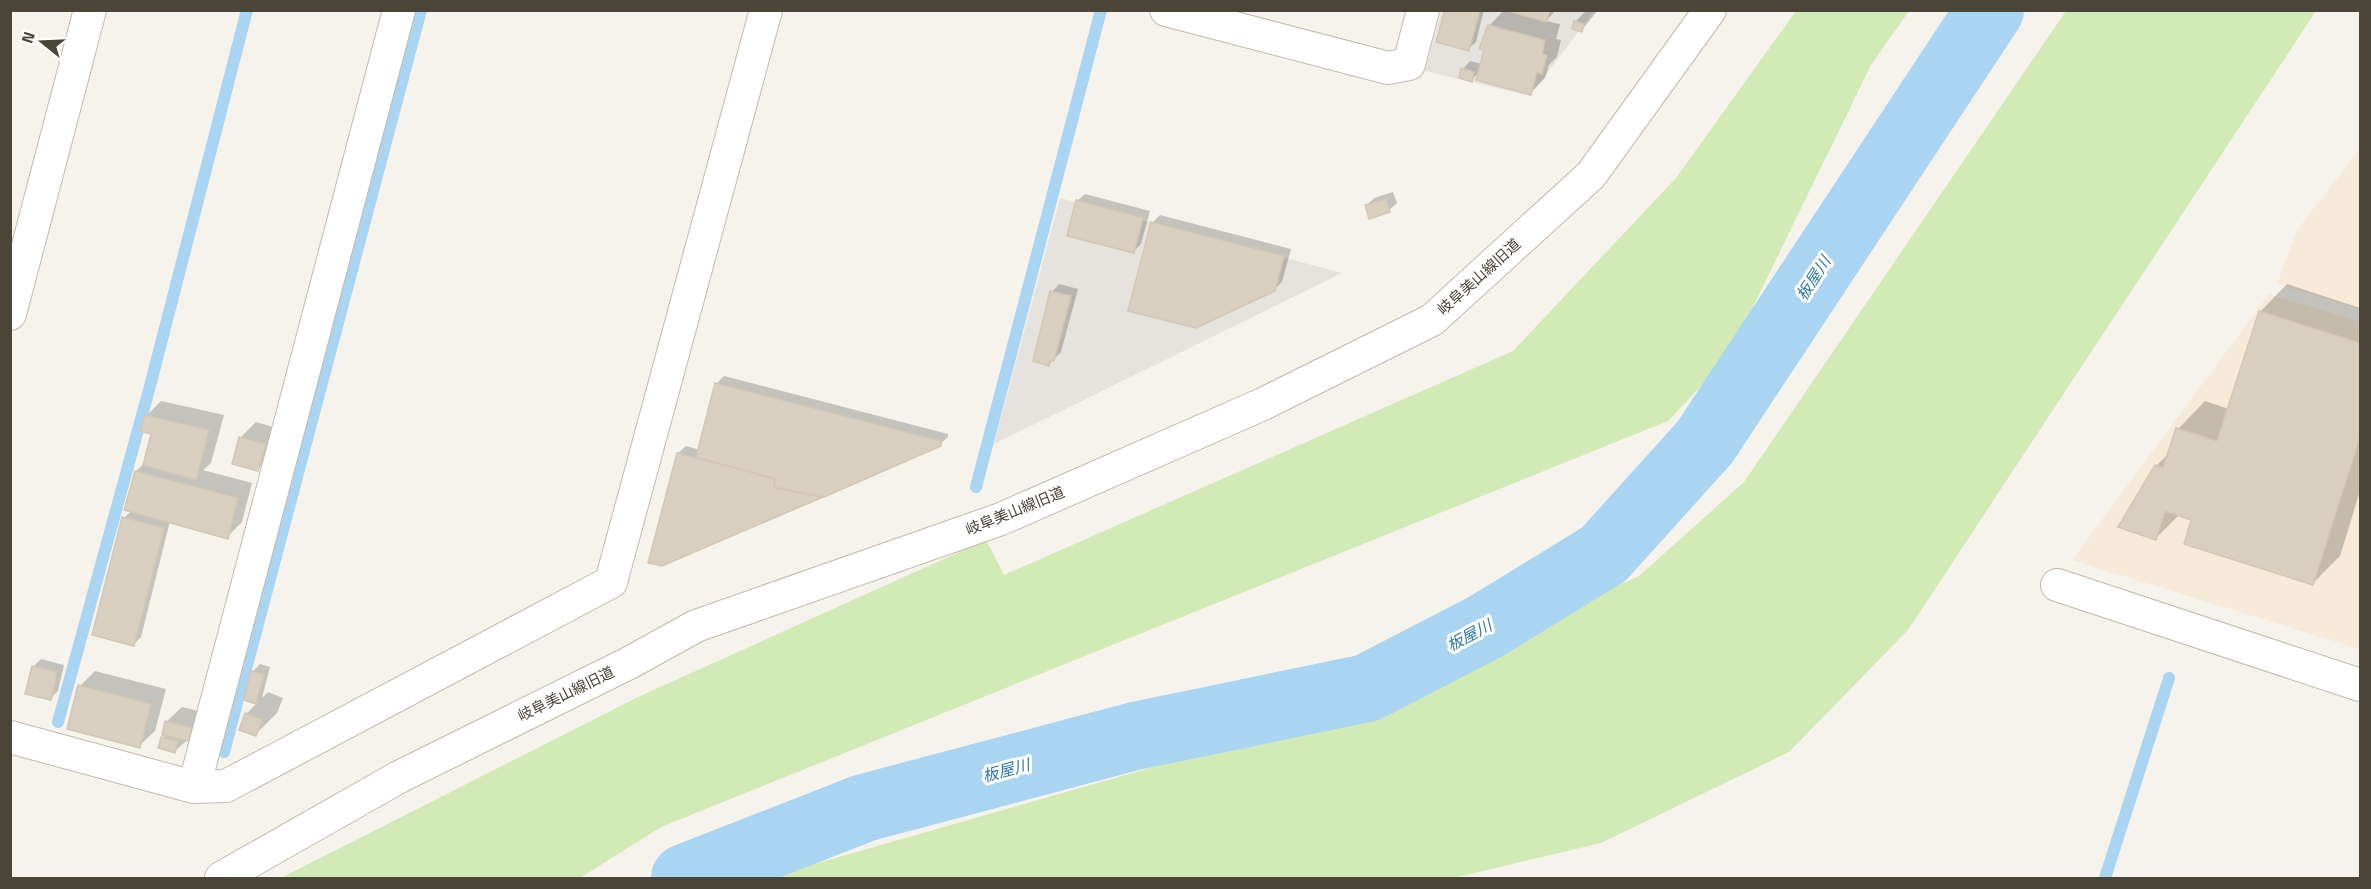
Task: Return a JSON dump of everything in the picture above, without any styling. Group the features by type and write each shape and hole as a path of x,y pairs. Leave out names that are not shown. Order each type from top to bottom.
{"street":[{"path":"10,314 90,10"},
{"path":"194,787 399,10"},
{"path":"10,736 194,787 226,786 611,582 766,10"},
{"path":"1166,10 1388,68 1409,64 1423,10"},
{"name":"岐阜美山線旧道","path":"221,879 399,777 629,663 696,626 1001,519 1263,404 1432,320 1590,175 1710,10"},
{"path":"2057,585 2361,685"}],"shaded area":[{"path":"1441,11 1594,11 1530,96 1425,71"},
{"path":"2360,149 2360,309 2277,284 2297,230"},
{"path":"1060,198 1342,273 994,444"},
{"path":"2269,294 2360,322 2360,649 2072,560"}],"green space":[{"path":"1796,11 1909,11 1871,65 1729,356 1668,421 661,827 580,878 281,878 638,697 986,540 1004,575 1513,351 1676,178"},
{"path":"2066,11 2316,11 1908,630 1789,752 1601,843 1454,878 772,878 1293,727 1639,576 1744,482"}],"building":[{"path":"1445,10 1480,10 1469,51 1436,42"},
{"path":"1505,10 1550,10 1546,22"},
{"path":"1574,21 1584,24 1582,32 1572,29"},
{"path":"1488,25 1545,40 1542,54 1547,55 1542,74 1537,72 1531,95 1476,80 1484,50 1479,49"},
{"path":"1461,68 1474,72 1472,82 1459,78"},
{"path":"1386,199 1390,212 1369,219 1365,205"},
{"path":"1076,200 1143,218 1134,253 1067,236"},
{"path":"1151,222 1284,256 1275,291 1196,328 1128,311"},
{"path":"1050,291 1071,296 1054,361 1050,361 1049,366 1033,361"},
{"path":"2259,311 2360,343 2360,437 2313,585 2184,544 2191,520 2165,511 2156,540 2118,527 2155,465 2163,468 2176,428 2217,441"},
{"path":"715,383 941,441 941,446 824,497 774,487 775,479 696,457"},
{"path":"145,415 209,430 196,480 143,465 151,434 140,431"},
{"path":"239,437 266,444 258,471 232,464"},
{"path":"677,453 774,478 774,488 823,497 662,566 648,563"},
{"path":"135,471 238,498 228,539 124,510"},
{"path":"122,517 164,528 134,646 92,635"},
{"path":"32,666 57,672 51,700 25,694"},
{"path":"251,671 264,674 256,704 244,700"},
{"path":"78,685 151,704 140,748 67,729"},
{"path":"245,713 262,720 256,736 239,730"},
{"path":"165,721 192,728 189,741 162,735"},
{"path":"161,737 178,741 175,753 158,748"}],"waterway":[{"path":"58,722 150,386 247,10"},
{"path":"224,752 421,10"},
{"path":"976,487 1101,10"},
{"name":"板屋川","path":"685,878 864,808 1135,736 1367,688 1485,627 1604,554 1705,442 1990,10"},
{"path":"2105,878 2169,678"}]}
